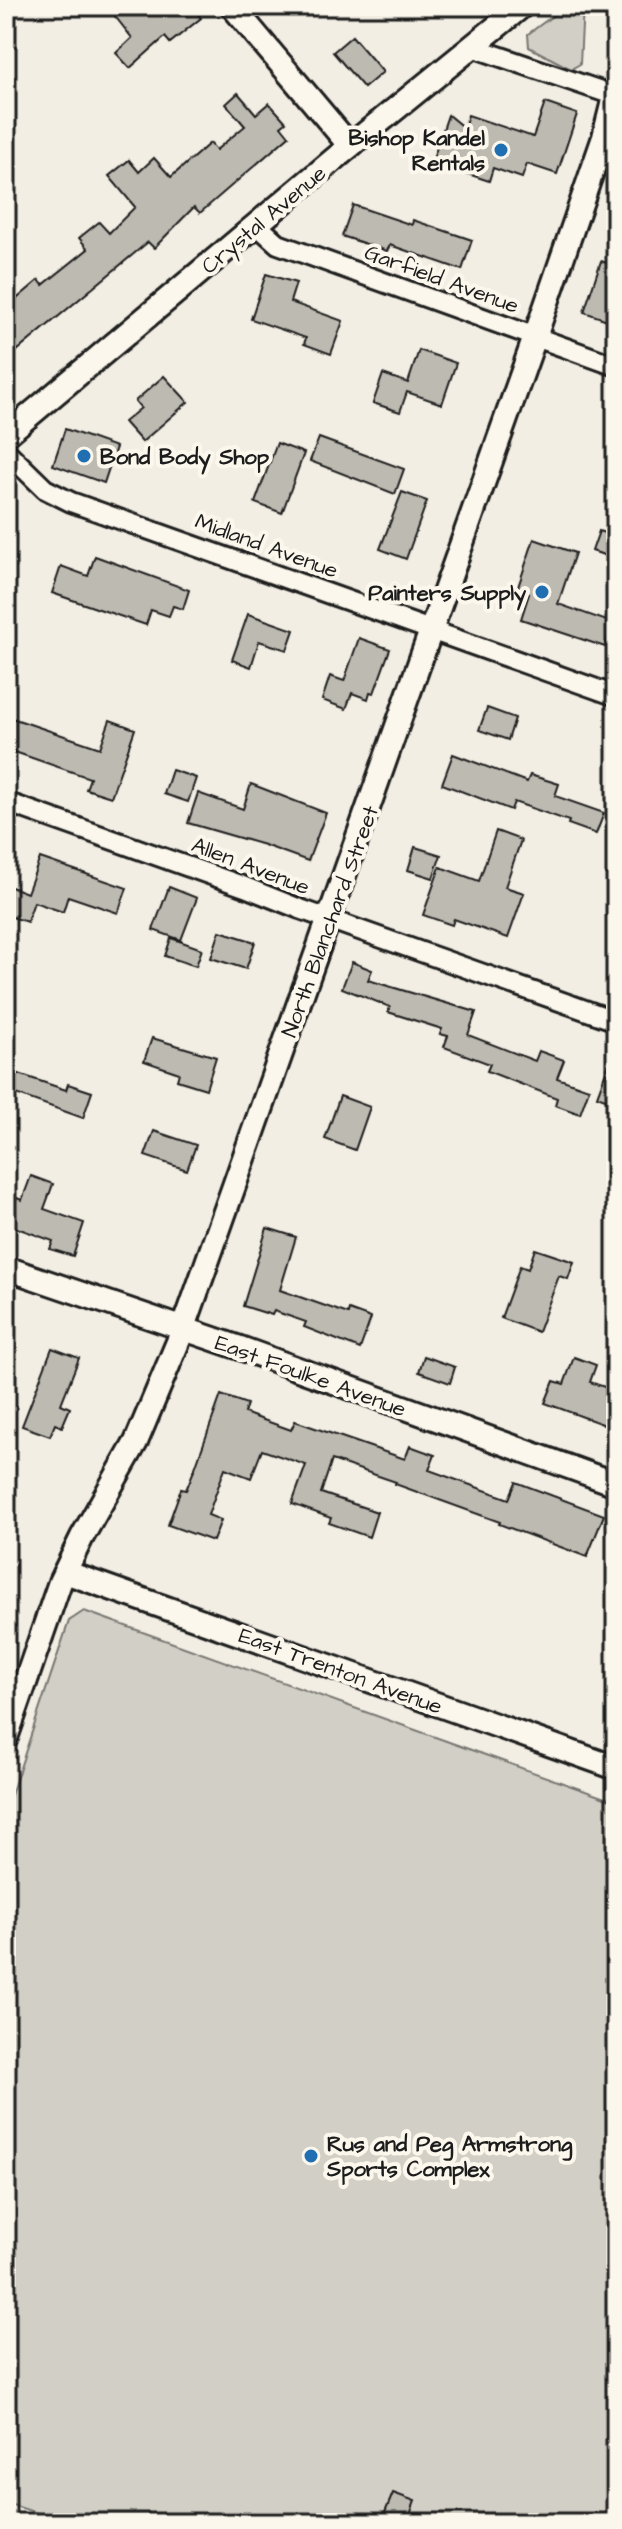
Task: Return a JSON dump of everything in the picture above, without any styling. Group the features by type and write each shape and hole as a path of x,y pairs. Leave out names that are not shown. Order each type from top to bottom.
{"street":[{"path":"232,6 350,146"},
{"name":"Crystal Avenue","path":"6,435 522,6"},
{"path":"472,47 616,94"},
{"name":"North Blanchard Street","path":"6,1738 12,1696 65,1572 136,1442 183,1330 535,337 616,94"},
{"name":"Garfield Avenue","path":"257,225 278,244 616,366"},
{"name":"Midland Avenue","path":"6,451 45,489 71,502 616,696"},
{"name":"Allen Avenue","path":"6,802 616,1021"},
{"name":"East Foulke Avenue","path":"6,1268 616,1484"},
{"name":"East Trenton Avenue","path":"65,1572 616,1768"}],"shaded area":[{"path":"566,6 583,6 580,64 571,69 529,47 528,34"},
{"name":"Rus and Peg Armstrong Sports Complex","path":"84,1611 616,1802 616,2523 68,2523 6,2503 6,1810 69,1621"}],"building":[{"path":"125,6 191,6 201,18 170,43 165,37 130,68 116,53 132,38 114,15"},
{"path":"352,36 383,72 364,88 333,52"},
{"path":"238,93 256,114 269,103 286,122 281,126 289,136 200,213 194,207 154,248 148,242 6,360 6,308 39,280 43,285 88,249 79,238 99,222 109,233 135,207 109,176 129,160 139,172 154,158 171,177 210,143 216,150 245,126 226,104"},
{"name":"Bishop Kandel Rentals","path":"545,103 577,114 557,174 527,164 522,178 493,168 489,181 432,162 448,115 464,128 468,115 533,137"},
{"path":"353,205 412,225 413,220 472,240 462,270 390,245 387,251 342,236"},
{"path":"601,261 616,266 616,323 584,312"},
{"path":"266,274 296,283 290,302 343,321 331,354 304,344 306,338 251,319"},
{"path":"419,350 456,363 442,404 407,392 400,412 373,403 383,374 408,383"},
{"path":"164,376 188,402 142,442 124,422 141,408 135,401"},
{"name":"Bond Body Shop","path":"65,429 116,447 104,483 53,465"},
{"path":"319,438 404,469 395,494 310,461"},
{"path":"277,443 304,453 282,513 255,503"},
{"path":"402,492 427,501 406,559 380,549"},
{"path":"599,531 616,537 616,559 592,551"},
{"name":"Painters Supply","path":"534,539 575,553 558,604 613,623 605,647 521,619 529,594 517,590"},
{"path":"95,556 189,590 183,609 173,606 169,616 151,610 146,625 52,593 61,566 88,576"},
{"path":"248,614 294,630 287,650 259,641 251,667 232,660"},
{"path":"359,638 390,649 374,693 370,692 368,699 352,693 346,709 322,700 330,676 344,681"},
{"path":"487,708 515,718 508,740 479,730"},
{"path":"6,716 100,748 110,720 135,729 111,797 86,789 90,778 6,749"},
{"path":"453,754 527,782 530,775 559,784 555,796 604,813 596,834 514,802 511,810 442,784"},
{"path":"172,770 196,778 188,802 164,794"},
{"path":"251,784 326,813 308,861 188,823 198,793 243,809"},
{"path":"496,831 521,840 505,887 524,893 508,938 454,919 452,925 423,915 440,867 479,881"},
{"path":"415,847 441,855 433,878 408,870"},
{"path":"40,858 127,888 118,913 68,896 63,912 34,902 27,922 6,915 6,885 27,893"},
{"path":"169,887 197,898 181,940 153,930"},
{"path":"220,931 255,942 246,969 211,958"},
{"path":"171,938 202,949 196,966 165,956"},
{"path":"352,962 372,970 368,980 476,1012 468,1035 535,1061 539,1051 564,1060 557,1078 589,1089 580,1114 555,1105 557,1098 487,1071 490,1064 444,1047 448,1036 440,1034 442,1029 388,1012 390,1007 342,988"},
{"path":"152,1038 216,1057 206,1089 177,1080 179,1073 144,1061"},
{"path":"616,1049 616,1103 597,1096"},
{"path":"16,1073 66,1090 68,1084 92,1092 83,1118 10,1092"},
{"path":"340,1096 370,1107 355,1150 325,1139"},
{"path":"154,1131 196,1145 187,1170 145,1156"},
{"path":"31,1176 53,1184 44,1209 84,1223 73,1256 50,1249 53,1241 6,1224 6,1194 22,1200"},
{"path":"267,1228 296,1237 280,1290 348,1314 349,1310 371,1318 360,1349 304,1327 306,1322 274,1311 272,1315 243,1306"},
{"path":"535,1249 574,1262 568,1279 559,1276 538,1332 501,1318 520,1266 528,1269"},
{"path":"52,1348 79,1358 61,1404 70,1408 62,1427 55,1424 50,1436 22,1426"},
{"path":"424,1356 455,1367 450,1383 419,1372"},
{"path":"574,1357 596,1365 590,1382 616,1391 616,1429 545,1403 554,1381 564,1384"},
{"path":"221,1395 247,1404 244,1413 291,1430 295,1421 405,1459 410,1446 435,1455 429,1470 509,1499 516,1482 604,1515 587,1557 332,1460 321,1493 377,1512 369,1537 329,1523 331,1518 292,1504 306,1465 262,1450 251,1478 225,1468 208,1515 221,1520 213,1541 168,1525 181,1489 186,1490 195,1468"},
{"path":"393,2493 415,2501 407,2523 384,2515"}],"place":[{"name":"Bishop Kandel Rentals","path":"501,150"},
{"name":"Bond Body Shop","path":"84,456"},
{"name":"Painters Supply","path":"542,592"},
{"name":"Rus and Peg Armstrong Sports Complex","path":"311,2156"}]}
